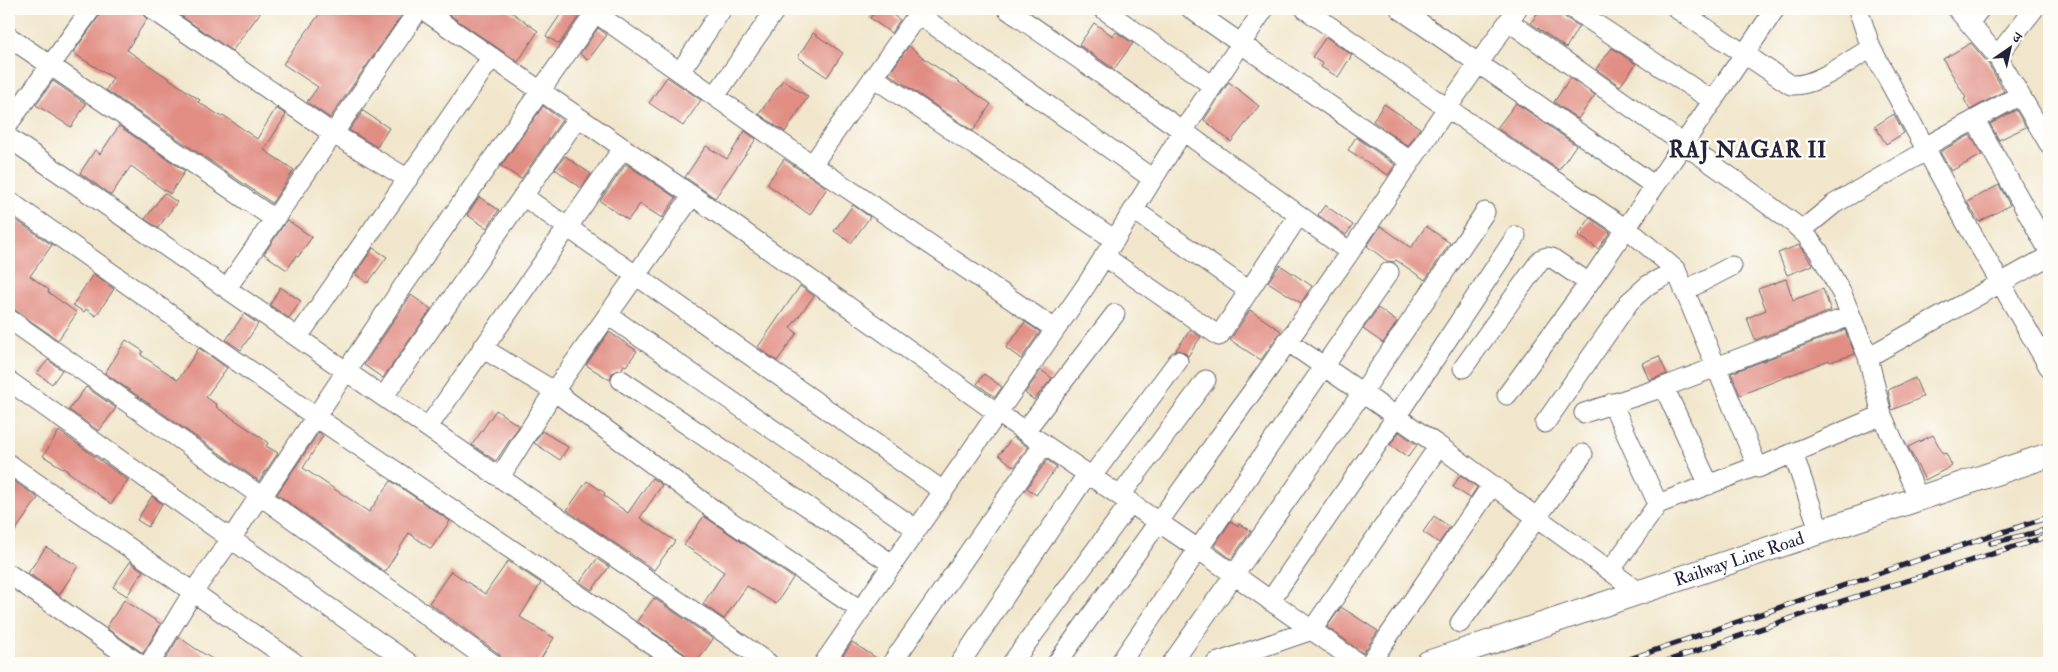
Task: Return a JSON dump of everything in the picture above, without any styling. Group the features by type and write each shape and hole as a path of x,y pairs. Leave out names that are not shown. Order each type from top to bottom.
{"street":[{"path":"9,124 91,9"},
{"path":"152,9 332,133 408,179"},
{"path":"227,288 332,133 421,9 692,196 997,413 1126,498 1358,663"},
{"path":"680,72 722,9"},
{"path":"715,96 776,9"},
{"path":"1007,9 1183,131 1350,252"},
{"path":"1103,9 1213,86"},
{"path":"1191,9 1410,161"},
{"path":"824,663 1115,240 1183,131 1264,9"},
{"path":"1305,9 1446,108 1626,228 1676,270 1757,466"},
{"path":"1400,9 1655,186"},
{"path":"1573,9 1713,100"},
{"path":"1677,9 1791,85 1798,86 1812,82 1871,48"},
{"path":"1507,395 1589,283 1774,9"},
{"path":"1858,9 1871,48 2049,366"},
{"path":"1957,9 1975,16 2049,144"},
{"path":"1997,56 2034,9"},
{"path":"150,663 193,592 348,371 408,279 594,10 812,165 1055,329"},
{"path":"812,165 919,11 1153,179"},
{"path":"1057,663 1350,252 1446,108 1512,15 1682,144 1732,178 1802,231 1819,252 1842,294 1868,357 1882,415 1919,499"},
{"path":"9,37 274,218"},
{"path":"298,337 492,57"},
{"path":"873,77 1115,240"},
{"path":"1802,231 1834,204 2020,95"},
{"path":"384,396 578,117"},
{"path":"1975,120 2049,251"},
{"path":"9,138 384,396 702,620 768,663"},
{"path":"428,427 623,148"},
{"path":"524,196 943,491"},
{"path":"500,477 554,391 692,196"},
{"path":"9,201 316,417 679,663"},
{"path":"1134,210 1248,291"},
{"path":"1172,663 1362,393 1485,212"},
{"path":"1104,256 1219,336 1299,216"},
{"path":"1270,601 1396,417 1516,236"},
{"path":"1868,357 2049,256"},
{"path":"1463,368 1541,259 1552,258 1589,283"},
{"path":"1684,291 1732,266"},
{"path":"1545,423 1629,302 1648,285 1676,270"},
{"path":"1120,663 1389,272"},
{"path":"1025,431 1115,314"},
{"path":"608,315 916,529"},
{"path":"1584,412 1664,387 1850,316"},
{"path":"9,319 261,496 492,663"},
{"path":"1287,341 1439,446 1639,592"},
{"path":"482,348 554,391 714,510 860,610"},
{"path":"960,663 1090,475 1178,361"},
{"path":"621,380 892,564"},
{"path":"1012,663 1206,380"},
{"path":"9,381 409,663"},
{"path":"1664,387 1709,485"},
{"path":"1612,403 1658,504"},
{"path":"1610,571 1658,504 1757,466 1758,468 1882,415"},
{"path":"892,663 1044,444"},
{"path":"1216,663 1312,630 1439,446"},
{"path":"1793,453 1820,532"},
{"path":"1460,623 1583,454"},
{"name":"Railway Line Road","path":"1428,663 2049,455"},
{"path":"9,464 295,663"},
{"path":"1370,663 1492,485"},
{"path":"9,574 138,663"}],"building":[{"path":"104,9 141,9 142,14 147,19 127,50 200,100 198,102 222,117 223,115 257,139 276,108 286,115 264,150 294,170 272,203 106,90 113,78 73,53"},
{"path":"171,9 263,9 232,51"},
{"path":"323,9 406,9 330,118 307,102 318,87 283,64"},
{"path":"441,9 507,9 538,31 518,62"},
{"path":"564,9 577,9 580,15 559,44 546,36"},
{"path":"876,9 884,9 900,20 891,33 870,18"},
{"path":"1540,9 1561,9 1566,18 1579,26 1566,48 1531,23"},
{"path":"1094,23 1113,36 1116,32 1133,43 1114,69 1079,45"},
{"path":"598,28 607,35 588,60 580,54"},
{"path":"813,33 843,53 827,77 798,57"},
{"path":"1326,37 1352,55 1338,77 1321,67 1323,64 1312,57"},
{"path":"1971,43 1988,63 2004,91 1970,110 1964,99 1966,98 1943,59"},
{"path":"909,46 991,104 973,131 889,74"},
{"path":"1612,48 1636,64 1620,86 1596,69"},
{"path":"667,77 701,100 683,126 649,103"},
{"path":"1570,78 1595,95 1578,119 1554,102"},
{"path":"783,80 808,97 785,132 759,114"},
{"path":"53,81 86,104 71,127 36,105"},
{"path":"1229,82 1259,106 1231,142 1204,120"},
{"path":"1516,103 1576,145 1559,170 1497,128"},
{"path":"1384,104 1420,128 1408,146 1373,121"},
{"path":"543,106 562,120 521,179 501,166"},
{"path":"2016,110 2026,127 1999,140 1990,124"},
{"path":"363,111 389,128 377,147 349,130"},
{"path":"1894,114 1904,133 1886,144 1875,126"},
{"path":"119,126 185,171 170,194 131,166 111,195 80,173 95,150 100,154"},
{"path":"745,131 756,139 715,198 685,177 706,146 727,159"},
{"path":"1970,135 1982,155 1951,171 1940,152"},
{"path":"1356,137 1395,165 1388,175 1348,150"},
{"path":"565,156 591,174 581,188 555,169"},
{"path":"784,159 827,188 810,215 767,184"},
{"path":"626,164 676,198 662,218 640,204 628,220 600,201"},
{"path":"1999,185 2010,205 1979,222 1967,202"},
{"path":"164,193 177,202 158,228 145,219"},
{"path":"479,197 499,210 487,228 467,215"},
{"path":"853,205 870,217 851,243 834,231"},
{"path":"1325,205 1353,225 1346,235 1318,215"},
{"path":"9,215 52,245 30,276 77,313 58,340 15,310 9,308"},
{"path":"1590,218 1610,232 1598,249 1578,235"},
{"path":"287,220 312,237 287,270 264,254"},
{"path":"1381,226 1411,248 1426,226 1450,243 1425,280 1396,260 1394,262 1387,261 1367,246"},
{"path":"1799,245 1813,265 1787,275 1778,253"},
{"path":"373,248 387,257 368,283 355,274"},
{"path":"1280,265 1312,286 1301,303 1268,282"},
{"path":"93,274 114,289 96,316 86,309 84,312 73,305"},
{"path":"1786,279 1793,300 1823,289 1831,311 1755,340 1747,318 1766,310 1758,289"},
{"path":"800,286 814,296 790,328 797,333 777,361 758,347"},
{"path":"280,287 301,301 289,318 270,305"},
{"path":"411,295 431,309 383,378 364,365"},
{"path":"1378,308 1397,322 1383,343 1363,329"},
{"path":"1250,310 1281,331 1261,360 1230,340"},
{"path":"244,314 258,324 241,350 226,340"},
{"path":"1025,322 1040,332 1021,359 1006,348"},
{"path":"1190,330 1201,337 1188,356 1184,352 1176,350"},
{"path":"1845,330 1855,354 1830,362 1829,360 1740,395 1731,373"},
{"path":"609,332 637,351 626,366 624,365 622,369 612,373 610,380 586,365"},
{"path":"126,340 143,351 141,355 178,380 199,348 227,368 206,397 217,405 216,407 268,443 266,446 278,453 259,481 105,373"},
{"path":"1659,356 1667,374 1649,380 1642,363"},
{"path":"48,360 62,370 52,384 37,373"},
{"path":"1041,370 1052,378 1034,400 1025,393"},
{"path":"984,374 1002,387 995,397 977,384"},
{"path":"1915,378 1923,397 1892,410 1888,390"},
{"path":"86,387 116,408 99,431 69,410"},
{"path":"496,410 519,426 496,461 472,445"},
{"path":"59,431 128,480 111,504 66,470 43,456"},
{"path":"542,431 568,447 560,460 534,443"},
{"path":"319,432 323,436 303,468 369,512 391,481 450,521 431,549 409,533 385,572 277,494"},
{"path":"1399,432 1417,445 1408,457 1390,445"},
{"path":"1933,435 1943,454 1946,453 1952,466 1925,480 1908,447"},
{"path":"1013,437 1028,447 1014,467 999,455"},
{"path":"1047,460 1057,467 1036,495 1027,488"},
{"path":"1460,475 1477,487 1470,498 1453,487"},
{"path":"652,478 662,485 640,518 675,541 654,570 567,510 587,481 605,493 604,496 628,513"},
{"path":"11,479 38,498 9,540 9,482"},
{"path":"152,496 162,504 148,527 137,520"},
{"path":"704,516 793,578 776,604 747,586 724,619 703,604 724,572 684,545"},
{"path":"1434,516 1450,527 1439,543 1423,532"},
{"path":"1231,521 1251,531 1231,559 1214,546"},
{"path":"46,547 78,566 59,595 28,573"},
{"path":"597,559 609,567 592,590 580,582"},
{"path":"508,561 541,583 520,617 554,638 538,663 503,663 499,654 429,603 451,571 485,594"},
{"path":"130,562 143,571 127,596 113,587"},
{"path":"654,598 713,639 696,663 690,663 685,654 637,621"},
{"path":"124,600 161,624 143,653 106,628"},
{"path":"1341,607 1378,631 1363,653 1327,627"},
{"path":"179,637 196,649 219,663 163,663"},
{"path":"852,642 881,661 881,663 838,663"}],"railway":[{"path":"1618,663 2049,517"},
{"path":"1991,543 2042,531"},
{"path":"1661,663 1833,604 2049,536"}],"district":[{"name":"RAJ NAGAR II","path":"1748,149"}]}
